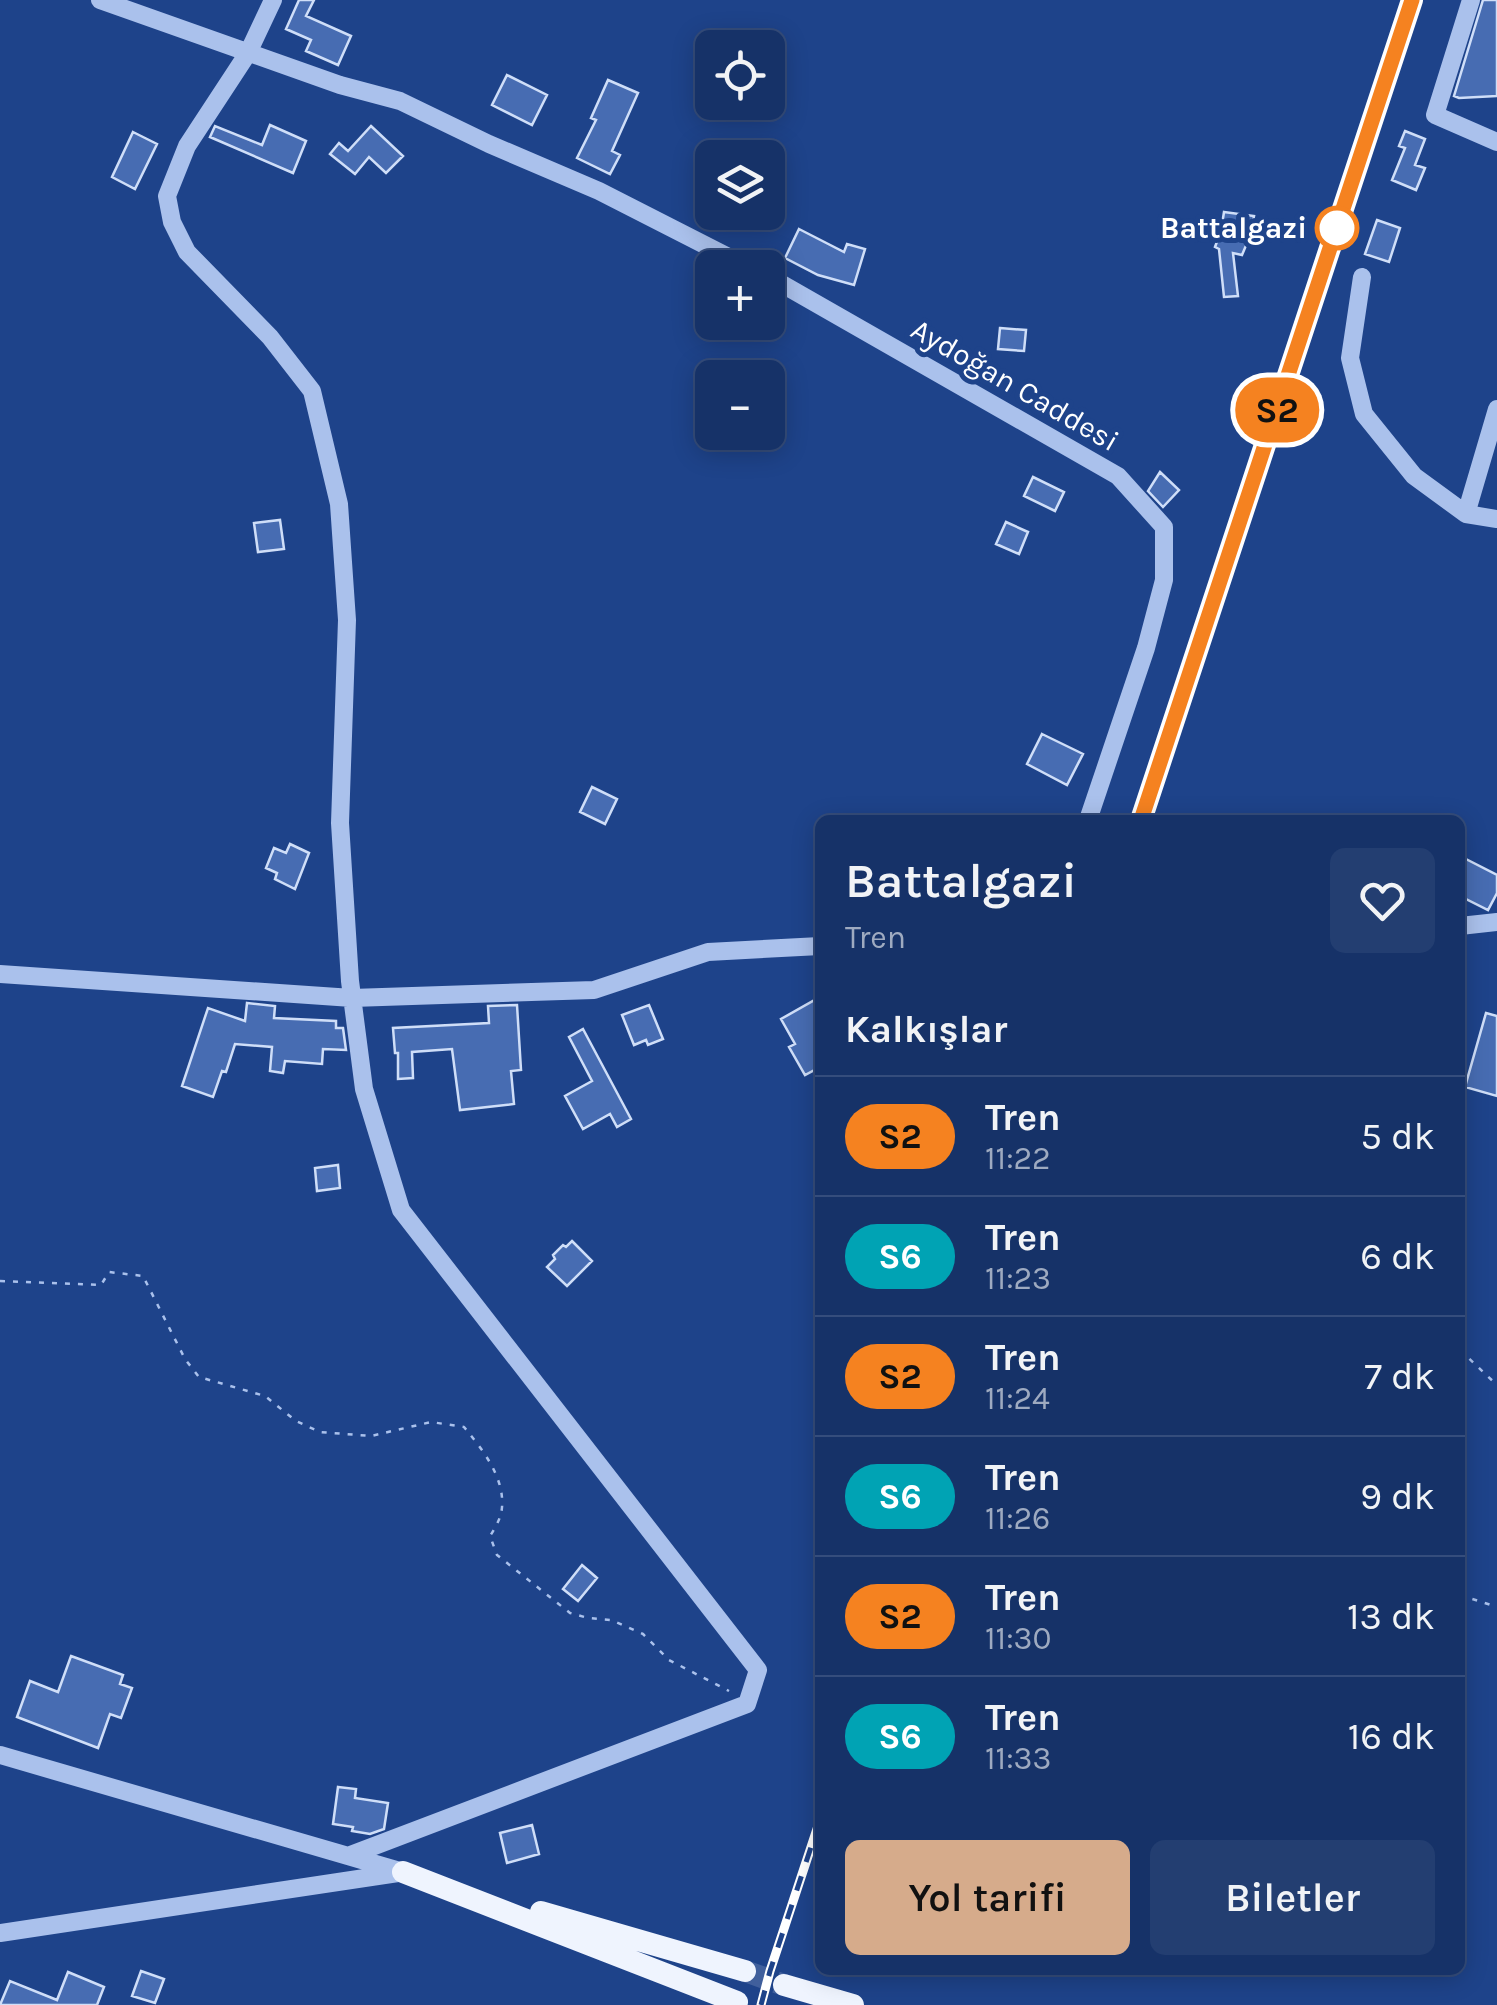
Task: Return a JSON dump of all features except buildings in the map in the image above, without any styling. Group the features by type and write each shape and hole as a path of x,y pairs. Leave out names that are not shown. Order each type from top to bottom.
{"main road":[{"path":"403,1872 745,1972"},
{"path":"403,1872 737,2002"},
{"path":"784,1984 852,2005"}],"street":[{"path":"100,0 340,85 400,102 599,192 714,250"},
{"path":"273,0 248,53 187,146 167,196 172,222 187,252 270,337 312,391 339,504 347,620 340,824 352,998 364,1089 401,1210 758,1670 748,1704 348,1856"},
{"path":"1471,0 1435,115 1497,142"},
{"path":"1362,277 1350,358 1364,414 1414,476 1466,514 1497,519"},
{"name":"Aydoğan Caddesi","path":"785,286 1118,476 1164,527 1164,580 1146,648 1090,815"},
{"path":"1466,514 1497,409"},
{"path":"1465,925 1497,922"},
{"path":"0,974 352,998 594,990 708,952 815,946"},
{"path":"0,1755 403,1872"},
{"path":"0,1932 403,1872"}],"path":[{"path":"0,1281 101,1285 109,1272 143,1276 198,1377 265,1396 296,1421 320,1432 371,1436 432,1422 464,1427 489,1458 500,1490 501,1514 490,1536 497,1555 570,1613 610,1620 643,1634 669,1660 748,1704"},
{"path":"1465,1355 1497,1385"},
{"path":"1465,1597 1497,1608"}],"tunnel":[{"path":"745,1971 784,1985"}],"railway":[{"path":"1143,815 1412,0"},
{"path":"761,2005 815,1835"}],"train":[{"name":"S2","path":"1143,815 1412,0"}],"place":[{"name":"Battalgazi","path":"1337,228"}]}
